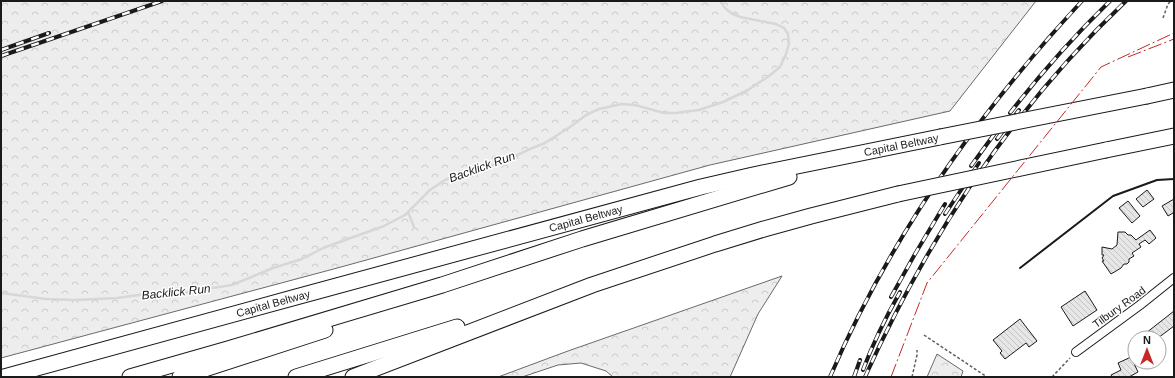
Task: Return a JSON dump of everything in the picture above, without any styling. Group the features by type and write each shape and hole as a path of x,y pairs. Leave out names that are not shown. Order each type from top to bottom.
{"highway":[{"name":"Capital Beltway","path":"4,377 646,201 753,175 1174,90"},
{"path":"296,377 592,285 715,244 811,216 898,194 1174,136"},
{"path":"130,377 228,350 442,285 582,239 893,147"},
{"path":"180,377 314,334 582,239"},
{"path":"353,377 592,285"}],"street":[{"name":"Tilbury Road","path":"1076,352 1174,278"}],"path":[{"path":"1163,18 1168,4 1171,1"},
{"path":"924,335 987,377"},
{"path":"912,377 917,350"},
{"path":"1052,377 1076,352"}],"green space":[{"path":"1,1 1036,1 950,111 710,165 341,267 1,358"},
{"path":"782,276 758,314 730,377 613,377 606,371 581,363 558,365 522,377 498,377 568,351"},
{"path":"937,354 963,371 961,377 927,377"}],"building":[{"path":"1147,190 1154,199 1143,207 1136,199"},
{"path":"1174,199 1174,214 1173,213 1168,216 1162,206"},
{"path":"1128,201 1140,216 1132,223 1119,208"},
{"path":"1150,230 1156,238 1149,244 1145,240 1139,244 1141,247 1132,253 1134,256 1129,259 1129,262 1111,274 1102,261 1104,261 1102,258 1104,255 1102,255 1102,247 1112,249 1117,245 1118,232 1125,232 1136,240"},
{"path":"1085,291 1097,310 1073,326 1061,307"},
{"path":"1174,311 1174,326 1167,331 1167,330 1150,330"},
{"path":"1020,319 1037,341 1029,347 1026,343 1005,359 1000,353 1002,351 993,340"},
{"path":"1127,359 1127,370 1137,370 1138,372 1129,377 1112,377 1111,375 1121,370 1118,363"}],"waterway":[{"name":"Backlick Run","path":"1,293 46,299 75,300 117,298 161,292 179,293 232,285 273,268 302,259 323,248 384,226 405,215 430,190 445,180 463,173 500,163 545,143 586,115 599,109 622,104 635,105 664,113 676,113 699,110 723,102 748,90 780,67 789,44 788,34 784,28 776,24 740,17 731,13 720,1"},
{"path":"408,212 414,227"}],"railway":[{"path":"1,56 162,1"},
{"path":"830,377 854,325 880,275 940,178 1008,87 1044,43 1082,1"},
{"path":"1010,113 1058,55 1110,1"},
{"path":"865,377 917,274 946,224 977,176 1047,85 1085,42 1126,1"},
{"path":"1,50 49,33"},
{"path":"997,139 1019,110"},
{"path":"971,166 998,129"},
{"path":"945,214 979,163"},
{"path":"891,297 945,204"},
{"path":"863,370 880,330 900,292"},
{"path":"854,377 860,360"}],"wall":[{"path":"1020,268 1113,196 1157,180 1174,179"}],"power":[{"path":"891,377 927,283 1101,67 1174,33"},
{"path":"1128,57 1174,39"}]}
